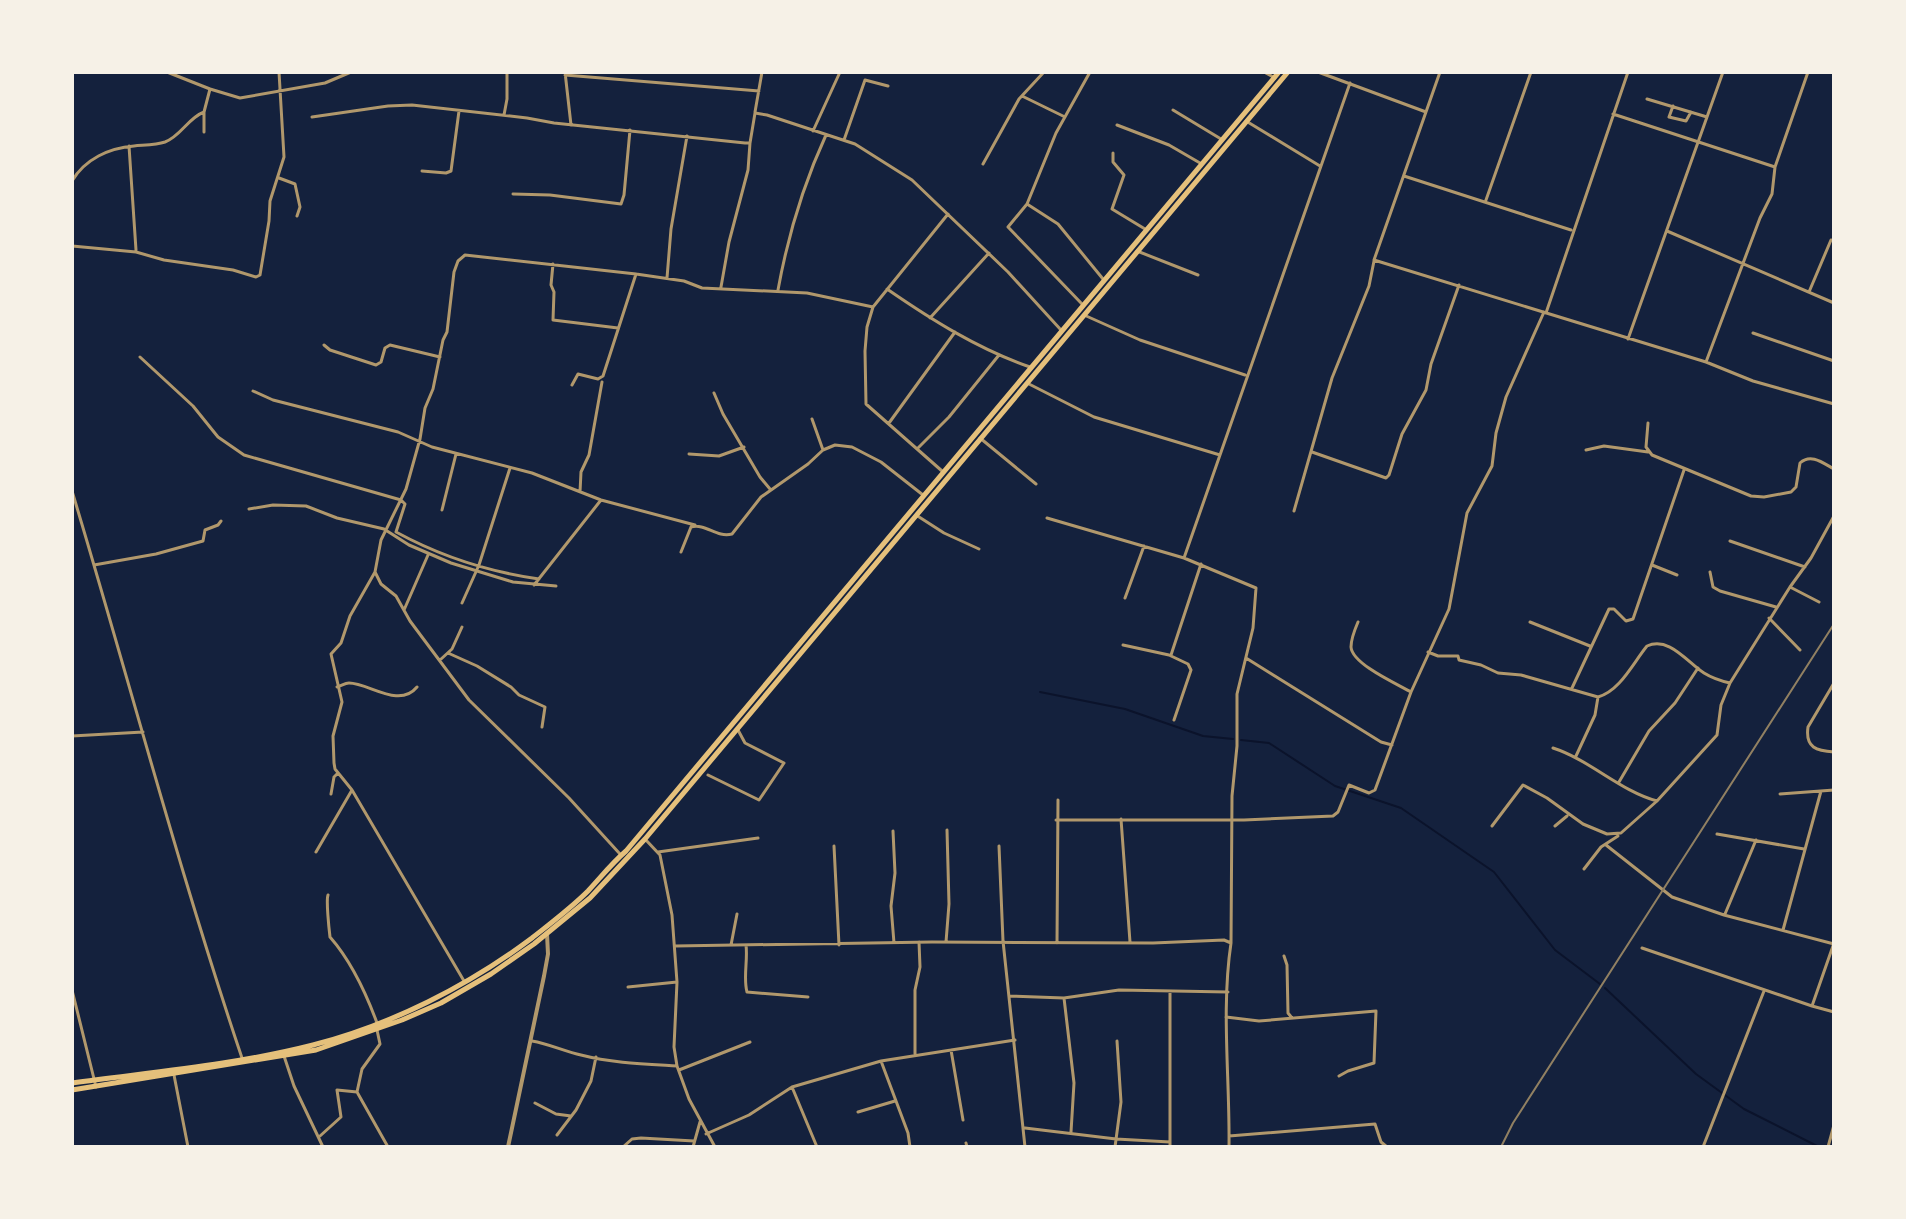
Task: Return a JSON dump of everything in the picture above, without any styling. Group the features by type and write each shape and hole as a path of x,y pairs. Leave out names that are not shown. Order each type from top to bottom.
{"main road":[{"path":"72,1083 174,1075 314,1045 377,1026 437,997 546,931 621,855 1030,367 1084,315 1288,72"},
{"path":"72,1090 96,1083 316,1050 441,1003 491,974 590,898 645,839 1027,383 1082,304 1277,75"}],"street":[{"path":"167,72 240,98 325,83 351,72"},
{"path":"72,246 136,252 164,260 233,270 256,277 260,275 270,201 284,152 279,72"},
{"path":"504,115 507,72"},
{"path":"721,287 748,170 762,72"},
{"path":"813,131 840,72"},
{"path":"983,164 1022,96 1044,72"},
{"path":"1082,304 1008,230 1027,204 1065,117 1090,72"},
{"path":"1264,72 1277,75"},
{"path":"1318,72 1426,112"},
{"path":"1294,511 1332,378 1369,286 1374,260 1440,72"},
{"path":"1485,202 1531,72"},
{"path":"1056,820 1232,820 1333,816 1338,812 1349,785 1372,793 1411,692 1449,609 1467,513 1492,466 1496,433 1506,397 1545,312 1628,72"},
{"path":"1628,339 1723,72"},
{"path":"1706,362 1772,194 1775,167 1808,72"},
{"path":"571,125 565,74 759,91"},
{"path":"844,140 865,80 888,86"},
{"path":"1184,558 1350,83"},
{"path":"204,132 204,112 210,89"},
{"path":"1022,96 1065,117"},
{"path":"1647,99 1707,117"},
{"path":"312,117 412,105 750,143"},
{"path":"1673,106 1669,117 1680,121 1686,121 1691,112"},
{"path":"1173,110 1221,139"},
{"path":"422,171 451,171 459,111"},
{"path":"72,181 88,161 129,146 165,142 175,137 196,115 204,112"},
{"path":"755,113 864,148 912,180 989,253 1064,333"},
{"path":"1613,114 1775,167"},
{"path":"1246,121 1320,166"},
{"path":"1117,125 1169,145 1200,163"},
{"path":"513,194 550,195 621,204 630,130"},
{"path":"778,290 791,224 826,135"},
{"path":"667,278 671,229 687,136"},
{"path":"129,146 136,252"},
{"path":"1113,153 1113,162 1124,175 1112,209 1145,229"},
{"path":"1404,176 1573,231"},
{"path":"279,178 295,184 300,207 297,216"},
{"path":"1027,204 1058,224 1103,279"},
{"path":"942,471 864,399 867,327 873,307 948,214"},
{"path":"1667,231 1834,303"},
{"path":"1809,292 1831,240"},
{"path":"1137,251 1198,275"},
{"path":"930,318 989,253"},
{"path":"464,981 352,790 338,773 334,763 333,736 342,702 331,654 341,643 350,616 375,572 385,530 401,500 420,439 425,408 433,389 451,312 454,272 462,256 667,278 702,288 778,290 834,297 873,307"},
{"path":"1374,260 1834,404"},
{"path":"553,264 553,320 618,328"},
{"path":"572,385 578,374 598,379 603,376 636,274"},
{"path":"1312,452 1386,478 1389,475 1402,434 1426,390 1431,364 1459,285"},
{"path":"887,289 955,332 1030,367"},
{"path":"1084,315 1140,340 1246,375"},
{"path":"889,423 955,332"},
{"path":"1753,333 1834,361"},
{"path":"324,345 330,350 376,365 390,345 440,357"},
{"path":"917,449 949,417 999,355"},
{"path":"140,357 193,406 218,437 244,455 401,500 405,510 396,532 513,582 556,586"},
{"path":"580,492 581,472 589,455 602,382"},
{"path":"1027,383 1094,417 1220,455"},
{"path":"253,391 273,400 420,439 432,447 532,473 601,500 695,525 718,535 732,534 752,506 823,450 835,445 852,447 881,462 923,495"},
{"path":"714,393 760,477 771,490"},
{"path":"812,419 823,450"},
{"path":"1648,423 1648,452"},
{"path":"980,438 1036,484"},
{"path":"1586,450 1604,446 1648,452 1684,470 1751,496 1764,497 1794,490 1800,463 1805,460 1817,459 1834,469"},
{"path":"689,454 719,456 744,447"},
{"path":"442,510 456,454"},
{"path":"462,603 478,568 510,468"},
{"path":"1571,690 1609,609 1614,609 1626,621 1632,621 1684,470"},
{"path":"72,491 206,952 242,1061"},
{"path":"534,585 601,500"},
{"path":"249,509 273,505 306,506 337,518 385,530 428,554 478,568 539,579"},
{"path":"916,515 944,533 979,549"},
{"path":"1584,869 1601,847 1657,801 1717,735 1721,705 1730,683 1834,516"},
{"path":"1047,518 1184,558 1256,588 1255,615 1237,694 1231,943 1225,980 1228,992 1229,1147"},
{"path":"94,565 156,554 203,541 205,530 221,521"},
{"path":"681,552 690,529 695,525"},
{"path":"1730,541 1805,567"},
{"path":"1125,598 1144,546"},
{"path":"404,610 428,554"},
{"path":"1169,655 1172,655 1201,564"},
{"path":"1652,565 1677,575"},
{"path":"375,572 381,584 396,596 447,673 492,724 569,798 621,855"},
{"path":"1710,572 1713,587 1720,591 1776,607"},
{"path":"1790,587 1819,602"},
{"path":"1769,618 1800,650"},
{"path":"1358,622 1352,643 1354,656 1411,692"},
{"path":"1530,622 1590,646"},
{"path":"440,660 448,653 462,627"},
{"path":"1428,652 1438,656 1458,656 1459,660 1498,673 1521,675 1598,697 1604,696 1626,675 1650,644 1660,643 1711,677 1730,683"},
{"path":"1123,645 1169,655 1188,664 1191,670 1174,720"},
{"path":"448,653 477,666 519,695 545,707 542,727"},
{"path":"1246,658 1381,742 1392,745"},
{"path":"1619,782 1649,731 1675,703 1698,668"},
{"path":"337,687 350,683 404,695 417,687"},
{"path":"1834,683 1808,727 1807,735 1813,748 1834,752"},
{"path":"1576,756 1595,715 1598,697"},
{"path":"708,775 759,800 784,763 745,743 737,728"},
{"path":"72,736 143,732"},
{"path":"1553,748 1576,756 1643,796 1657,801"},
{"path":"331,794 334,777 338,773"},
{"path":"1492,826 1523,785 1602,834 1621,833"},
{"path":"316,852 349,790 352,790"},
{"path":"1780,794 1834,790"},
{"path":"1783,930 1821,791"},
{"path":"1057,943 1058,800"},
{"path":"1555,826 1569,815"},
{"path":"1121,819 1130,942"},
{"path":"946,942 949,904 947,830"},
{"path":"893,831 895,875 891,906 894,943"},
{"path":"1717,834 1805,850"},
{"path":"658,852 758,838"},
{"path":"645,839 658,852 672,915 677,982 674,1047 678,1068 689,1099 715,1147"},
{"path":"1724,915 1756,840"},
{"path":"1606,845 1672,897 1724,915 1834,944 1812,1006"},
{"path":"834,846 839,945"},
{"path":"999,846 1003,941 1025,1147"},
{"path":"328,895 330,937 340,948 364,990 380,1044 362,1069 357,1092 388,1147"},
{"path":"731,945 737,914"},
{"path":"508,1147 548,954 546,931"},
{"path":"675,946 1003,941 1224,940 1231,943"},
{"path":"915,1054 919,942"},
{"path":"746,945 747,992 808,997"},
{"path":"1642,948 1834,1012"},
{"path":"1284,956 1288,1013 1292,1018"},
{"path":"628,987 677,982"},
{"path":"1703,1147 1765,989"},
{"path":"72,990 96,1083"},
{"path":"1025,1128 1170,1144 1170,990"},
{"path":"1009,996 1064,998 1098,991 1228,992"},
{"path":"1064,998 1074,1083 1071,1132"},
{"path":"1226,1017 1247,1021 1376,1011 1374,1063 1339,1076"},
{"path":"706,1134 749,1115 792,1087 881,1061 1015,1040"},
{"path":"529,1041 626,1063 678,1068 750,1042"},
{"path":"1115,1147 1121,1102 1117,1041"},
{"path":"951,1050 963,1120"},
{"path":"284,1056 294,1086 323,1147"},
{"path":"557,1135 591,1081 596,1057"},
{"path":"881,1061 908,1133 910,1147"},
{"path":"174,1075 188,1147"},
{"path":"792,1087 817,1147"},
{"path":"320,1136 341,1117 337,1090 357,1092"},
{"path":"858,1112 895,1101"},
{"path":"535,1103 556,1114 571,1116"},
{"path":"623,1147 632,1139 694,1144 700,1122"},
{"path":"1229,1136 1375,1124 1381,1142 1387,1147"},
{"path":"1828,1147 1834,1125"},
{"path":"631,1147 632,1139"},
{"path":"666,1147 667,1140"}],"waterway":[{"path":"1040,692 1125,709 1203,736 1233,739"},
{"path":"1241,740 1269,743 1335,786 1401,808 1494,872 1555,950 1600,984"},
{"path":"1605,988 1696,1074 1744,1109 1819,1147"}],"railway":[{"path":"1501,1147 1513,1123 1834,624"}]}
